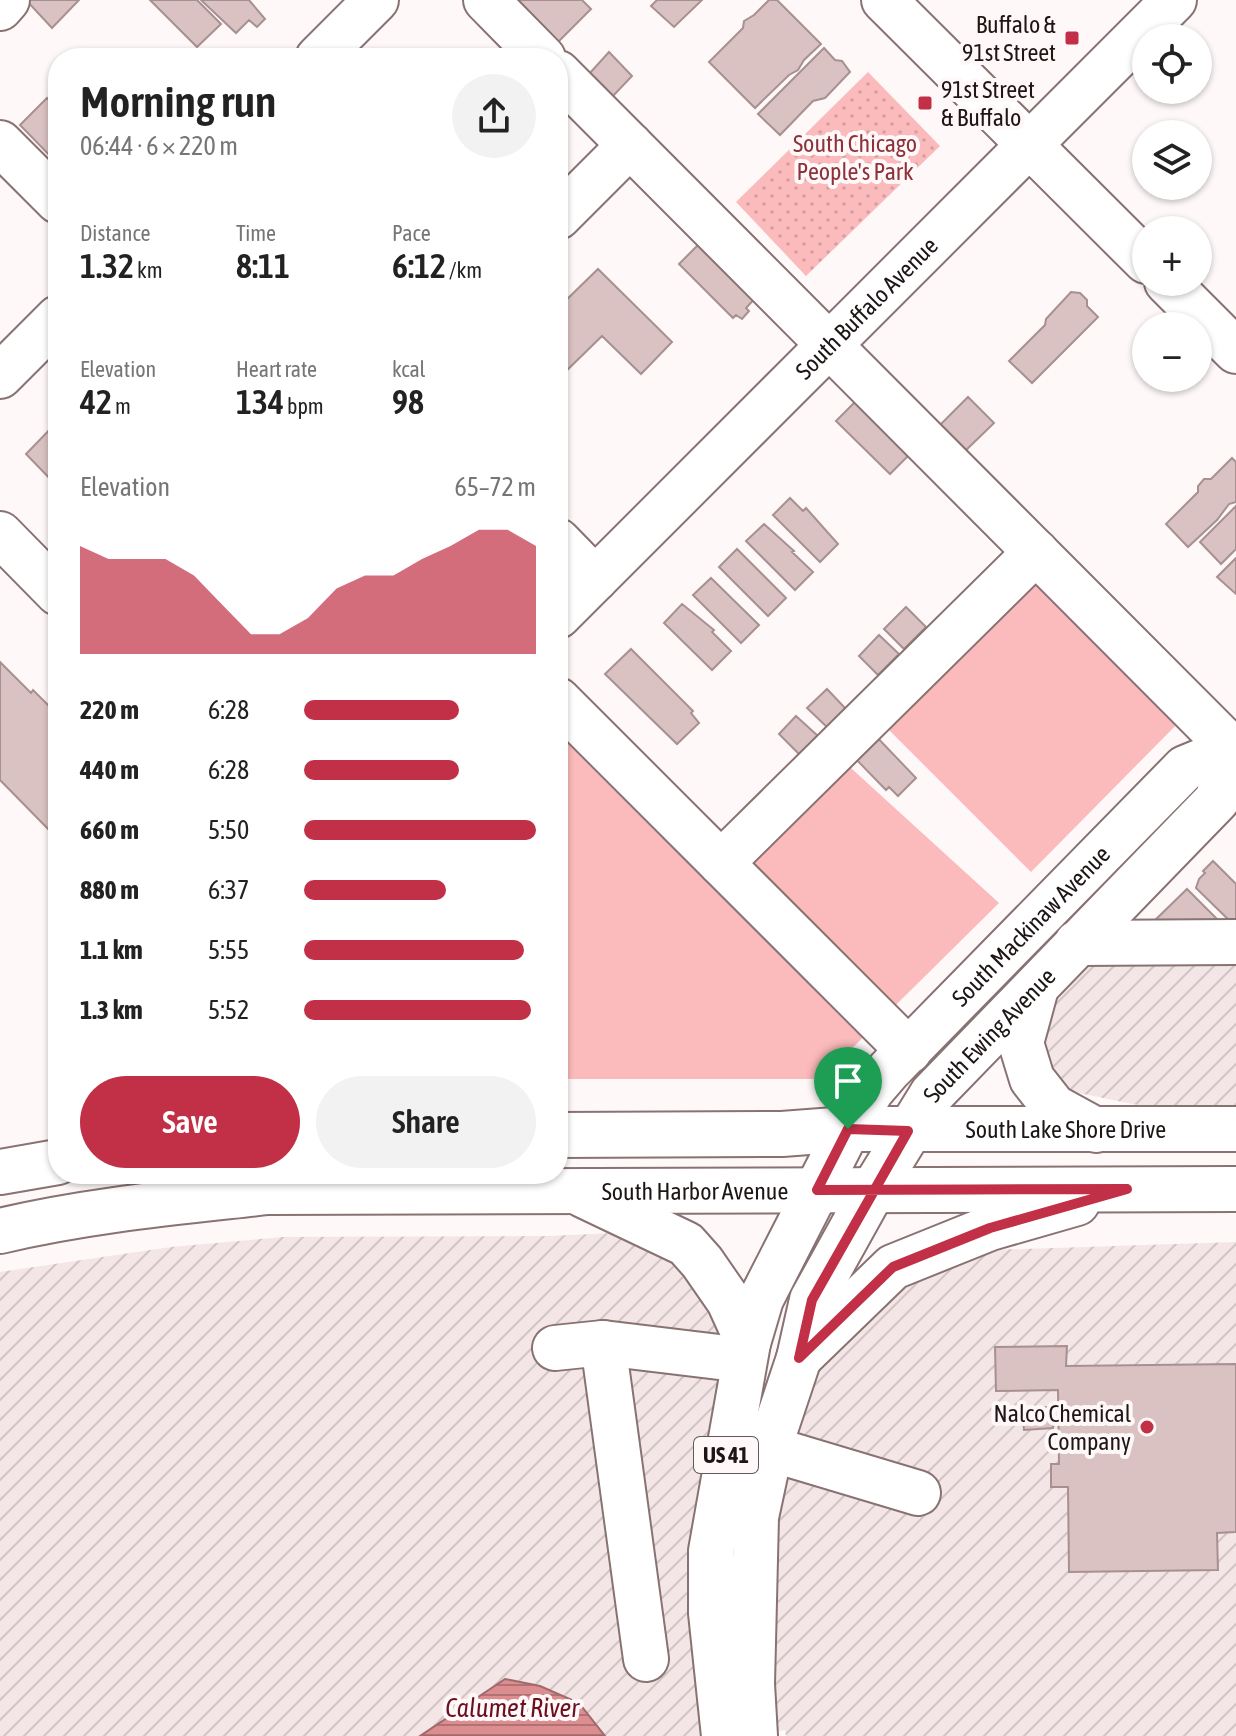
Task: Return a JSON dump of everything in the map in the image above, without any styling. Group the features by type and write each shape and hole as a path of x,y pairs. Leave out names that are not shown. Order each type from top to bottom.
{"main road":[{"path":"0,8 7,0"},
{"path":"328,48 376,0"},
{"path":"486,0 533,48"},
{"path":"884,0 1132,247"},
{"name":"South Buffalo Avenue","path":"568,606 1174,0"},
{"path":"568,83 1235,748"},
{"path":"0,143 48,191"},
{"path":"568,207 630,145"},
{"path":"1181,296 1236,351"},
{"path":"0,376 48,328"},
{"path":"0,534 48,583"},
{"path":"568,551 595,579"},
{"path":"721,863 1036,552"},
{"path":"568,710 909,1051"},
{"name":"South Ewing Avenue","path":"755,1736 752,1684 756,1517 771,1449 799,1358 812,1300 873,1190 932,1094 1217,800 1235,748"},
{"name":"South Mackinaw Avenue","path":"848,1129 871,1091 1053,900 1185,768 1235,748"},
{"path":"1077,943 1236,942"},
{"path":"1037,984 1021,1043 1032,1079 1054,1107 1096,1130"},
{"path":"568,1135 782,1134 848,1129"},
{"name":"South Lake Shore Drive","path":"848,1129 1236,1129"},
{"name":"US 41","path":"724,1736 711,1613 711,1551 746,1351 761,1299 848,1129"},
{"path":"0,1172 48,1164"},
{"path":"799,1358 893,1267 990,1228 1127,1189"},
{"path":"817,1190 1236,1189"},
{"name":"South Harbor Avenue","path":"0,1231 150,1205 268,1192 817,1190"},
{"path":"555,1348 603,1343 746,1351 729,1301 686,1244 574,1191"},
{"path":"603,1343 646,1659"},
{"path":"771,1449 918,1493"}],"shaded area":[{"path":"1236,942 1236,1109 1157,1109 1069,1091 1048,1075 1041,1051 1056,997 1104,943"},
{"path":"613,1233 664,1252 697,1282 723,1338 715,1736 605,1736 579,1703 505,1679 420,1736 0,1736 0,1272 171,1247 283,1237"},
{"path":"1236,1242 1236,1736 786,1736 785,1730 768,1733 780,1493 796,1422 819,1368 872,1300 990,1250"}],"green space":[{"name":"South Chicago People's Park","path":"868,72 940,146 806,276 736,202"},
{"path":"1038,566 1186,715 1031,872 881,722"},
{"path":"568,728 720,883 841,759 999,903 821,1079 568,1079"}],"water":[{"name":"Calumet River","path":"505,1679 540,1686 579,1703 605,1736 420,1736"}],"building":[{"path":"26,0 79,0 52,28"},
{"path":"150,0 197,0 221,24 197,47"},
{"path":"201,0 249,0 265,19 257,27 249,20 236,33"},
{"path":"512,0 582,0 591,9 556,44"},
{"path":"657,0 702,0 674,27 651,6"},
{"path":"769,0 777,0 821,44 798,70 755,108 709,62 743,28 744,21"},
{"path":"824,48 835,60 842,61 850,72 825,98 813,101 780,135 758,114"},
{"path":"609,52 632,76 612,97 589,74"},
{"path":"48,99 48,154 20,125"},
{"path":"702,241 759,294 746,308 749,311 742,319 736,315 733,318 679,264"},
{"path":"598,269 672,342 641,374 602,336 568,369 568,298"},
{"path":"1071,292 1080,293 1098,317 1032,383 1009,361 1045,325 1046,319"},
{"path":"861,396 911,453 890,474 836,421"},
{"path":"968,397 994,423 963,453 937,428"},
{"path":"48,431 48,477 26,454"},
{"path":"1232,458 1236,462 1236,502 1229,504 1188,547 1166,524 1198,492 1198,486 1204,479 1211,479"},
{"path":"790,498 803,511 806,508 838,544 820,562 773,515"},
{"path":"1236,506 1236,549 1221,564 1200,542"},
{"path":"764,524 813,572 795,590 746,541"},
{"path":"737,549 786,598 768,616 719,567"},
{"path":"1236,558 1236,594 1217,577"},
{"path":"711,578 759,625 741,643 693,595"},
{"path":"682,604 714,630 712,632 731,651 712,670 664,623"},
{"path":"906,607 926,627 904,649 884,629"},
{"path":"879,635 899,654 878,675 859,656"},
{"path":"631,649 693,711 691,713 699,723 677,744 605,674"},
{"path":"0,662 31,693 33,690 48,705 48,829 0,780"},
{"path":"827,689 846,709 828,728 807,708"},
{"path":"796,716 818,736 799,754 779,734"},
{"path":"871,731 916,778 898,796 889,787 886,790 849,752"},
{"path":"1213,861 1236,884 1236,927 1196,888 1205,873 1203,871"},
{"path":"1187,889 1216,918 1196,938 1147,928"},
{"name":"Nalco Chemical Company","path":"1067,1346 1066,1366 1236,1364 1236,1532 1217,1533 1218,1570 1069,1572 1068,1487 1051,1487 1051,1464 1059,1464 1058,1390 996,1391 995,1347"},
{"path":"1052,1407 1053,1428 1024,1430 1022,1408"}],"place":[{"name":"Buffalo & 91st Street","path":"1072,38"},
{"name":"91st Street & Buffalo","path":"925,103"},
{"name":"Nalco Chemical Company","path":"1147,1427"}],"route":[{"path":"848,1129 817,1190 873,1190 929,1190 1127,1189 990,1228 893,1267 799,1358 812,1300 873,1190 908,1131 848,1129"}]}
